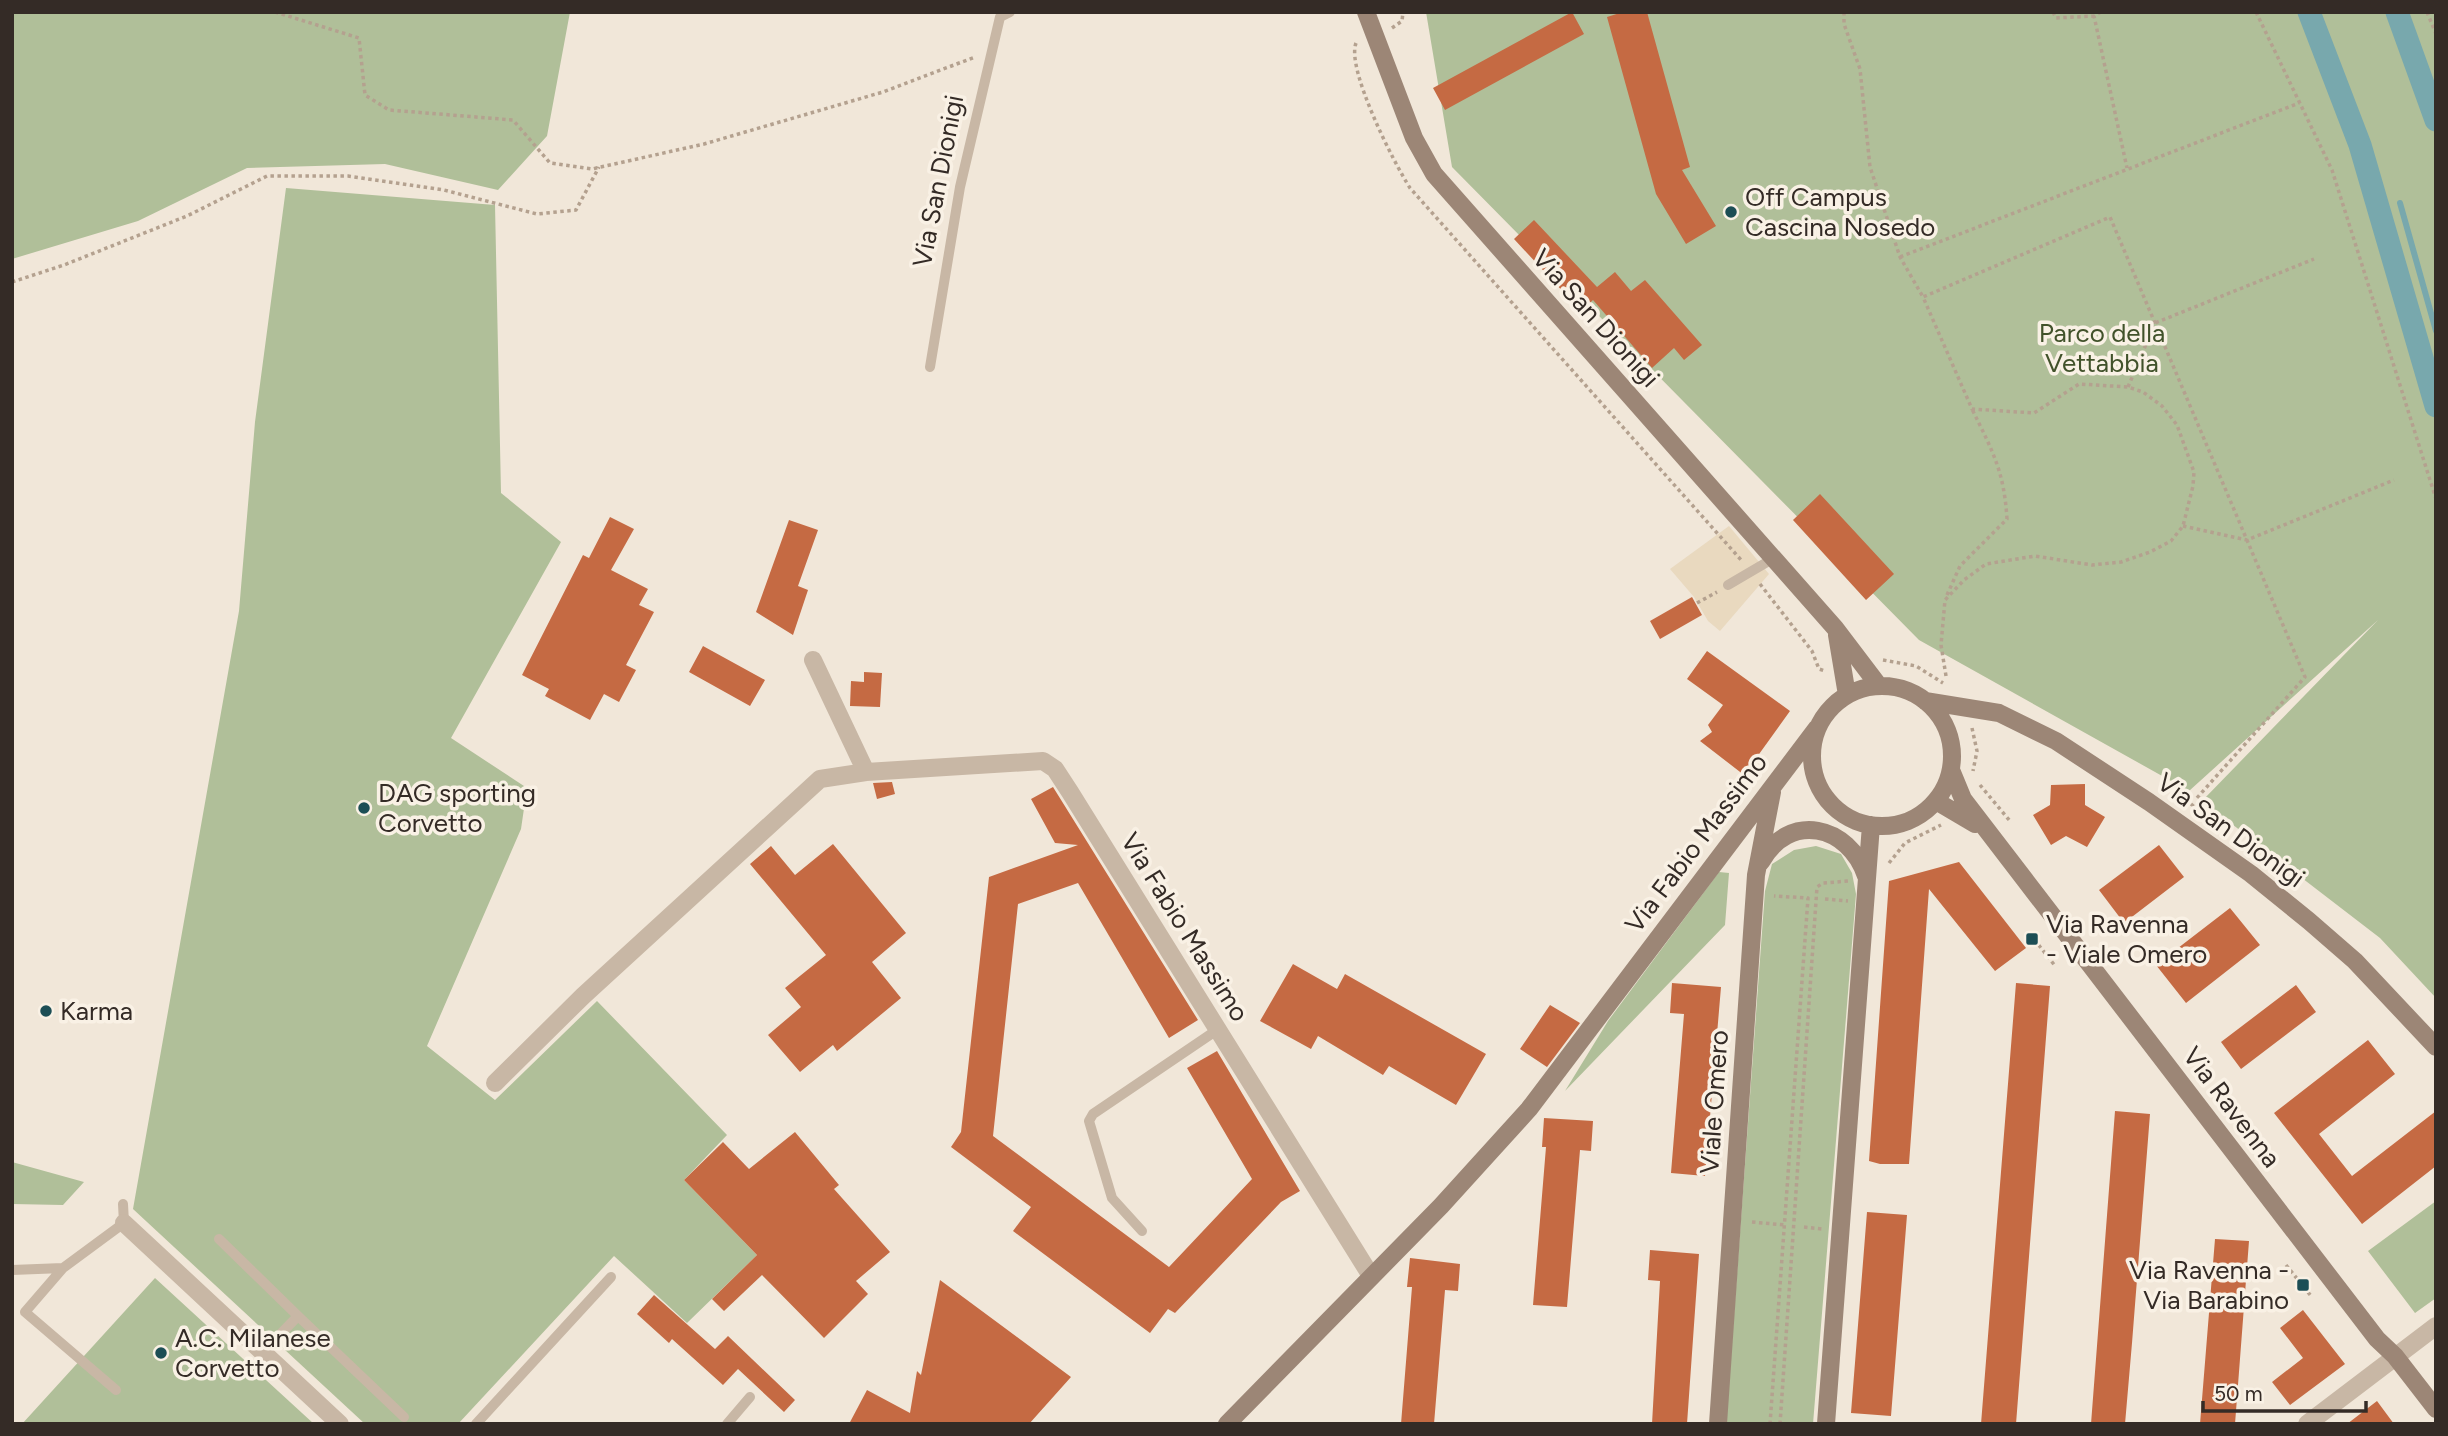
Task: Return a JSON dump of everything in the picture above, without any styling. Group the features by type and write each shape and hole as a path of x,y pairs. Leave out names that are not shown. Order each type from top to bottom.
{"street":[{"name":"Via San Dionigi","path":"1366,12 1414,138 1434,174 1836,628 1879,686"},
{"path":"1836,628 1847,695"},
{"path":"813,660 866,772"},
{"path":"1879,686 1903,689 1934,708 1948,732 1952,747 1951,770 1936,801 1917,816 1903,823 1871,825 1841,813 1820,789 1811,758 1817,728 1829,709 1847,695 1879,686"},
{"name":"Via San Dionigi","path":"1925,701 1961,708 1972,706 1999,713 2056,741 2241,867 2355,961 2436,1047"},
{"path":"1948,732 1952,719 1961,708"},
{"name":"Via Fabio Massimo","path":"1227,1424 1441,1206 1529,1108 1817,728"},
{"name":"Via Fabio Massimo","path":"495,1083 583,996 820,779 866,772 1043,761 1055,769 1371,1276"},
{"name":"Via Ravenna","path":"1951,770 1963,799 2376,1339 2395,1356 2436,1409"},
{"name":"Viale Omero","path":"1718,1424 1759,866 1767,811 1774,785"},
{"name":"Via Ravenna","path":"1936,801 1990,834"},
{"path":"1826,1424 1871,825"},
{"path":"1759,866 1781,838 1814,830 1845,842 1860,859 1867,879"},
{"path":"119,1218 340,1424"},
{"path":"2307,1424 2436,1326"}],"lane":[{"name":"Via San Dionigi","path":"930,367 960,187 1000,17 1010,12"},
{"path":"1728,585 1774,558"},
{"path":"1142,1231 1112,1198 1089,1121 1093,1114 1217,1030"},
{"path":"116,1390 25,1312 63,1268 119,1218 123,1204"},
{"path":"219,1239 404,1417"},
{"path":"12,1270 63,1268"},
{"path":"476,1424 611,1277"},
{"path":"262,1353 298,1316"},
{"path":"727,1424 750,1397"}],"path":[{"path":"275,12 359,38 365,94 389,110 513,120 550,163 592,169 704,144 870,96 992,51"},
{"path":"297,19 298,12"},
{"path":"1390,30 1400,23 1403,12"},
{"path":"1844,12 1844,24 1860,69 1870,167 1900,257 1923,297 1972,409 1996,455 2004,483 2007,519 1960,566 1945,600 1941,645 1946,676"},
{"path":"2053,12 2056,18 2094,16 2101,12"},
{"path":"2256,12 2332,170 2436,499"},
{"path":"2427,12 2436,34"},
{"path":"2094,16 2127,169"},
{"path":"1900,257 2300,103"},
{"path":"12,282 64,265 187,216 267,176 348,176 444,190 537,214 576,209 599,167"},
{"path":"1923,297 2110,217 2305,677 2196,799"},
{"path":"2128,387 2155,323 2314,259"},
{"path":"1945,600 1964,580 1986,564 2035,556 2092,565 2121,562 2171,541 2183,526 2194,472 2182,438 2162,406 2143,392 2128,387 2079,384 2034,413 1972,409"},
{"path":"2183,526 2247,540 2394,480"},
{"path":"1760,584 1815,656 1819,669 1827,671"},
{"path":"1697,603 1728,585"},
{"path":"1880,659 1916,666 1948,688"},
{"path":"1971,780 1977,757 1974,730"},
{"path":"1978,783 2010,821"},
{"path":"1889,868 1890,860 1905,844 1923,837 1943,823"},
{"path":"1780,1424 1818,887 1823,883 1848,881"},
{"path":"1770,1424 1808,898 1772,895"},
{"path":"1825,899 1850,901"},
{"path":"2030,934 2056,967"},
{"path":"1749,1222 1784,1225"},
{"path":"1804,1227 1824,1229"},
{"path":"2286,1265 2311,1296"}],"green space":[{"path":"12,12 570,12 547,136 498,190 385,164 247,168 138,221 12,259"},
{"name":"Parco della Vettabbia","path":"1426,12 2436,12 2436,998 2380,938 2202,801 2378,620 2189,791 1919,640 1452,167"},
{"name":"DAG sporting Corvetto","path":"286,188 495,205 501,493 561,542 451,738 527,788 521,829 427,1046 495,1100 597,1001 727,1135 684,1180 757,1255 687,1323 614,1256 458,1424 365,1424 133,1209 239,611 255,422"},
{"path":"1816,846 1841,854 1852,873 1856,894 1813,1424 1726,1424 1765,891 1772,864 1794,850"},
{"path":"1719,872 1729,873 1725,925 1565,1091 1608,1021"},
{"path":"12,1162 84,1182 63,1205 12,1204"},
{"path":"2436,1201 2436,1298 2415,1313 2368,1251"},
{"name":"A.C. Milanese Corvetto","path":"155,1278 314,1424 22,1424"}],"shaded area":[{"path":"1729,526 1769,574 1720,631 1708,621 1694,597 1670,569"}],"building":[{"path":"1572,12 1584,34 1445,110 1433,88"},
{"path":"1623,12 1647,12 1690,167 1682,170 1716,226 1686,244 1656,194 1607,17"},
{"path":"1534,220 1597,287 1615,272 1631,291 1645,280 1702,345 1684,360 1674,348 1652,368 1593,300 1581,311 1514,239"},
{"path":"1820,494 1894,574 1866,600 1793,520"},
{"path":"610,517 634,529 611,570 648,589 639,605 654,612 626,665 636,670 619,702 604,694 590,720 545,696 549,689 522,675 583,555 589,558"},
{"path":"789,520 818,530 798,586 808,590 793,635 756,612"},
{"path":"1692,597 1702,615 1660,639 1650,621"},
{"path":"703,646 765,680 750,706 689,672"},
{"path":"1707,651 1790,711 1744,775 1700,741 1712,732 1708,725 1723,705 1687,679"},
{"path":"864,672 882,673 880,707 850,706 851,681 864,682"},
{"path":"892,782 895,794 877,799 873,783"},
{"path":"2085,784 2085,805 2105,817 2087,847 2066,836 2051,845 2033,815 2050,805 2051,785"},
{"path":"1053,787 1198,1020 1169,1038 1078,883 1018,904 993,1136 1169,1267 1252,1179 1187,1068 1217,1051 1300,1191 1281,1202 1175,1313 1168,1309 1150,1333 1013,1231 1031,1207 951,1147 961,1132 989,877 1078,845 1055,843 1031,799"},
{"path":"833,844 906,933 872,962 901,998 837,1051 833,1045 800,1072 768,1035 801,1007 785,988 826,955 750,864 771,846 795,875"},
{"path":"2159,845 2184,877 2124,923 2099,890"},
{"path":"1959,862 2026,948 1995,971 1929,889 1909,1164 1880,1164 1869,1161 1889,881"},
{"path":"2230,908 2260,945 2186,1003 2156,965"},
{"path":"1293,964 1337,989 1345,974 1486,1054 1456,1105 1389,1066 1383,1075 1318,1036 1311,1049 1260,1021"},
{"path":"1672,983 1721,987 1705,1176 1671,1173 1684,1014 1670,1013"},
{"path":"2016,983 2050,986 2016,1424 1981,1424"},
{"path":"2296,985 2316,1012 2241,1069 2221,1042"},
{"path":"1550,1005 1580,1023 1547,1067 1520,1049"},
{"path":"2368,1040 2395,1074 2319,1134 2352,1176 2436,1111 2436,1166 2362,1224 2274,1113"},
{"path":"2115,1111 2150,1114 2125,1424 2091,1424"},
{"path":"1544,1118 1593,1121 1591,1151 1580,1150 1567,1307 1533,1305 1546,1147 1542,1147"},
{"path":"795,1132 839,1185 834,1189 890,1252 856,1281 868,1294 824,1338 762,1275 724,1311 712,1299 757,1255 684,1180 723,1142 749,1169"},
{"path":"1867,1212 1907,1215 1891,1416 1851,1413"},
{"path":"2215,1239 2249,1241 2235,1424 2200,1424"},
{"path":"1650,1250 1699,1254 1687,1424 1652,1424 1660,1281 1648,1280"},
{"path":"1410,1258 1460,1264 1458,1291 1445,1290 1434,1424 1401,1424 1412,1287 1407,1287"},
{"path":"940,1280 1071,1377 1029,1424 849,1424 867,1390 910,1413 917,1371 921,1375"},
{"path":"654,1295 715,1349 728,1336 795,1400 784,1412 738,1369 723,1385 672,1339 669,1343 637,1314"},
{"path":"2303,1310 2345,1364 2290,1405 2272,1382 2303,1358 2280,1328"},
{"path":"2377,1401 2394,1424 2347,1424"}],"waterway":[{"path":"2309,12 2360,145 2436,406"},
{"path":"2397,12 2436,120"},
{"path":"2400,203 2436,331"}],"place":[{"name":"Off Campus Cascina Nosedo","path":"1731,212"},
{"name":"DAG sporting Corvetto","path":"364,808"},
{"name":"Via Ravenna - Viale Omero","path":"2032,939"},
{"name":"Karma","path":"46,1011"},
{"name":"Via Ravenna - Via Barabino","path":"2303,1285"},
{"name":"A.C. Milanese Corvetto","path":"161,1353"}]}
